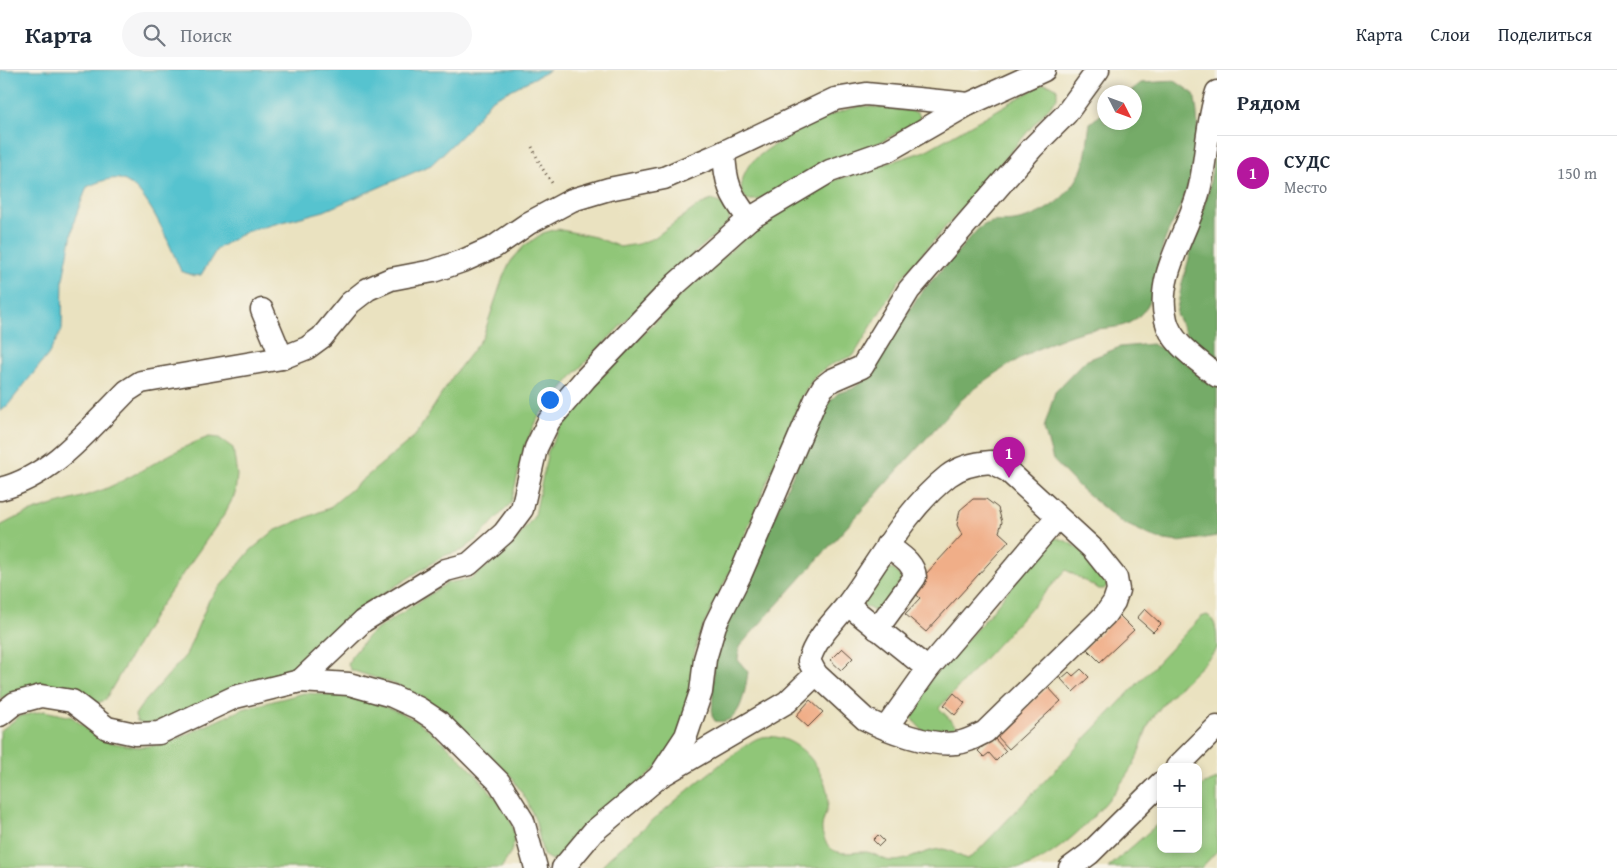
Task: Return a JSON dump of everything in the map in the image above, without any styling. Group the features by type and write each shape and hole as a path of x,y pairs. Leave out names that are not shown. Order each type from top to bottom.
{"lane":[{"path":"300,681 363,621 446,570 469,564 504,533 522,509 536,448 549,421 585,379 677,284 749,218 830,171 887,151 969,104 1044,70"},
{"path":"659,777 686,736 700,692 705,659 715,625 741,573 819,393 832,380 862,368 909,290 1032,148 1066,114 1098,70"},
{"path":"1217,92 1200,186 1185,231 1167,270 1165,297 1166,321 1177,341 1217,376"},
{"path":"0,489 17,485 54,464 127,391 141,382 282,358 307,348 322,337 350,303 368,289 391,279 433,271 472,257 494,247 529,224 572,200 609,189 664,178 835,100 851,95 866,94 969,104"},
{"path":"724,152 725,177 734,200 749,218"},
{"path":"262,310 282,358"},
{"path":"991,462 1008,471 1057,518 1092,548 1116,578 1118,590 1114,602 1105,615 985,732 965,742 953,744 930,741 886,728 865,719 816,674 809,661 812,648 848,605 887,545 948,476 971,464 991,462"},
{"path":"886,728 928,669 1057,518"},
{"path":"877,629 911,586 915,577 909,563 887,545"},
{"path":"848,605 928,669"},
{"path":"563,868 593,832 659,777 787,702 816,674"},
{"path":"0,715 14,703 41,696 72,701 107,728 135,734 159,733 235,698 300,681 349,684 392,696 418,708 439,722 499,782 514,802 524,821 536,868"},
{"path":"1181,763 1217,727"},
{"path":"1070,868 1089,854 1157,787"}],"path":[{"path":"532,147 549,180 572,200"}],"green space":[{"path":"1175,81 1194,94 1198,124 1189,184 1164,242 1154,289 1146,308 1139,316 1124,325 1081,332 1048,344 1002,369 960,401 739,647 738,660 748,672 743,697 740,706 731,719 715,721 712,716 714,662 725,627 822,409 838,393 852,389 871,375 918,296 978,229 992,222 1014,221 1033,216 1050,207 1072,187 1083,166 1090,123 1097,118 1097,130 1142,130 1142,85 1138,85 1141,83"},
{"path":"1043,84 1051,85 1057,89 1057,98 898,282 854,355 828,366 815,376 803,395 731,569 698,637 694,656 695,693 690,735 560,859 551,860 543,855 536,822 527,801 511,776 449,716 426,699 397,685 351,670 348,665 351,657 370,634 447,583 470,579 514,543 535,515 548,451 560,428 591,388 685,291 766,219 832,181 925,151"},
{"path":"864,106 911,111 918,113 920,117 918,121 881,142 825,162 758,200 747,200 741,191 744,176 751,163 761,154 804,127 851,108"},
{"path":"1217,136 1217,364 1187,336 1176,314 1182,283 1209,188"},
{"path":"712,200 722,204 730,214 729,222 669,276 576,372 540,414 525,445 511,503 478,538 463,550 443,556 358,610 297,668 157,722 144,724 137,721 135,715 141,706 186,655 209,600 251,550 274,531 329,508 415,436 453,376 483,337 503,277 511,261 524,246 543,233 557,229 595,237 620,247 638,244 654,238 699,205"},
{"path":"1152,344 1174,354 1217,387 1217,536 1179,542 1158,539 1121,522 1081,489 1053,460 1044,428 1055,392 1085,361 1120,347"},
{"path":"209,437 219,438 233,448 237,475 235,494 224,515 158,609 105,700 97,703 77,689 42,683 10,693 0,700 0,526 25,514 105,489 182,448"},
{"path":"1056,538 1071,544 1087,556 1100,571 1107,586 1104,589 1099,589 1066,570 939,708 959,729 959,733 924,732 912,719 911,708 935,674 984,621 1048,541"},
{"path":"885,568 893,569 900,576 901,581 879,611 874,611 863,605 862,600"},
{"path":"1207,615 1215,624 1217,649 1168,698 1154,716 1147,728 1133,765 1112,795 1069,840 1037,862 1022,868 601,868 608,859 669,806 747,745 762,737 775,737 787,740 798,746 816,766 827,789 827,809 822,827 824,839 833,850 844,853 867,852 884,859 898,861 943,849 967,859 974,855 1201,617"},
{"path":"304,693 345,697 385,707 411,718 437,737 486,786 508,817 513,829 514,840 510,854 501,868 0,868 0,731 20,716 44,711 72,717 98,738 108,742 137,747 163,745 243,709"},
{"path":"1217,779 1217,851 1201,868 1108,868 1157,825 1157,853 1202,853 1202,785"}],"water":[{"path":"0,70 550,70 491,100 467,130 431,165 324,211 245,232 217,249 201,275 194,276 181,271 149,205 130,184 120,179 112,179 87,187 75,218 63,279 62,330 48,355 8,405 0,412"}],"building":[{"path":"973,499 986,499 998,508 1002,522 999,532 1009,541 926,632 905,614 920,598 911,590 962,535 957,525 960,510"},
{"path":"1145,609 1161,624 1153,632 1137,618"},
{"path":"1119,615 1134,630 1100,662 1085,647"},
{"path":"842,648 853,658 841,670 830,660"},
{"path":"1081,669 1089,677 1073,692 1061,679 1069,672 1073,676"},
{"path":"1048,687 1061,701 1009,749 996,735"},
{"path":"954,693 965,703 955,715 944,705"},
{"path":"810,700 823,712 808,727 796,716"},
{"path":"993,737 1006,751 996,761 989,753 984,757 978,751"},
{"path":"878,835 884,841 879,846 873,840"}],"place":[{"name":"СУДС","path":"1009,478"}]}
